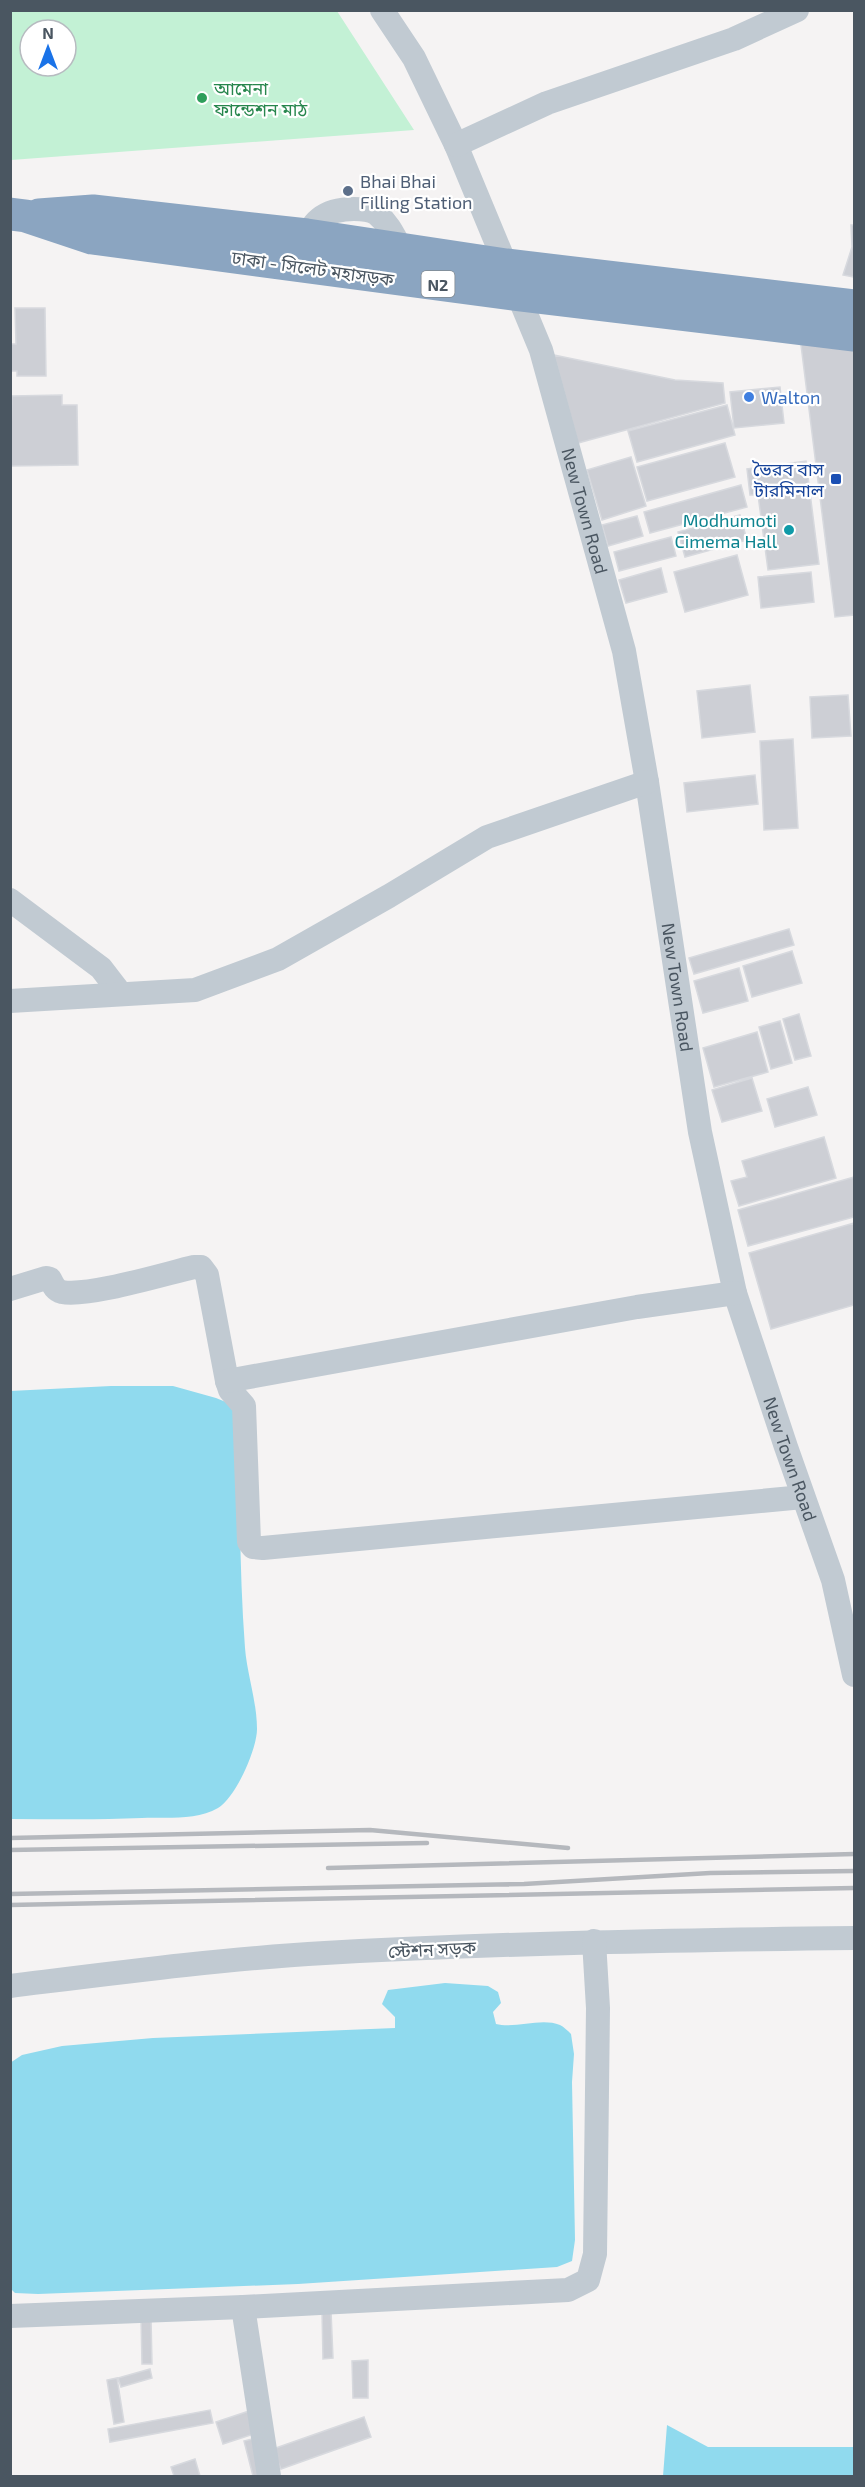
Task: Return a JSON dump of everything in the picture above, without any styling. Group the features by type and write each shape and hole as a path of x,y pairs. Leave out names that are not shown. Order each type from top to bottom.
{"highway":[{"name":"ঢাকা - সিলেট মহাসড়ক","path":"18,215 93,210 304,250 520,295 855,335"},
{"name":"ঢাকা - সিলেট মহাসড়ক","path":"304,250 400,249 506,265 855,306"}],"street":[{"name":"New Town Road","path":"382,10 414,57 456,145 541,350 624,651 647,782 700,1132 735,1293 833,1580 855,1675"},
{"path":"456,145 547,103 734,39 797,10"},
{"path":"10,1001 195,990 278,959 487,837 647,782"},
{"path":"10,900 100,968 121,994"},
{"path":"10,1289 46,1278 50,1279 55,1289 62,1292 85,1292 201,1267 207,1275 227,1381 230,1390 244,1406 249,1542 254,1547 275,1548 356,1541 803,1497"},
{"path":"227,1381 637,1307 735,1293"},
{"name":"স্টেশন সড়ক","path":"10,1986 163,1967 314,1954 594,1941 855,1938"},
{"path":"10,2316 243,2307 568,2290 588,2280 595,2254 598,2008 594,1941"},
{"path":"243,2307 269,2476"}],"green space":[{"name":"আমেনা ফান্ডেশন মাঠ","path":"11,10 337,11 414,130 11,160"}],"water":[{"path":"111,1386 173,1386 216,1398 238,1407 243,1618 246,1658 257,1719 256,1738 244,1772 232,1794 218,1808 200,1815 11,1819 10,1391"},
{"path":"445,1983 488,1986 498,1992 501,2003 493,2012 496,2024 553,2023 571,2034 574,2054 572,2082 575,2240 572,2261 557,2267 298,2284 38,2294 15,2293 11,2289 10,2063 22,2055 62,2046 153,2038 395,2028 395,2017 382,2004 388,1990"},
{"path":"667,2425 708,2447 854,2447 854,2476 663,2476"}],"building":[{"path":"851,225 854,225 854,277 843,275 852,247"},
{"path":"15,308 45,308 46,376 17,376 17,371 10,371 10,344 16,344"},
{"name":"ভৈরব বাস টারমিনাল","path":"800,337 854,343 854,615 835,617"},
{"path":"554,355 675,380 723,383 725,403 578,443"},
{"path":"780,387 784,423 734,428 730,392"},
{"path":"62,395 62,405 77,405 78,465 10,466 12,396"},
{"path":"727,405 735,435 637,462 628,431"},
{"path":"725,443 735,477 647,501 637,467"},
{"path":"631,457 646,506 602,520 587,470"},
{"name":"Modhumoti Cimema Hall","path":"806,461 819,564 768,570 758,495 750,495 747,469"},
{"path":"741,485 747,507 650,533 644,512"},
{"path":"740,515 747,540 685,557 678,532"},
{"path":"637,516 643,536 608,546 602,525"},
{"path":"671,537 676,556 619,571 614,552"},
{"path":"737,555 748,595 685,612 674,572"},
{"path":"661,568 667,592 626,603 619,580"},
{"path":"811,572 814,602 761,608 758,577"},
{"path":"750,685 755,732 702,738 697,691"},
{"path":"848,695 851,736 812,738 810,697"},
{"path":"793,739 798,828 764,830 760,741"},
{"path":"755,775 758,804 687,812 684,783"},
{"path":"789,929 794,945 694,974 689,958"},
{"path":"792,951 802,983 752,997 743,966"},
{"path":"739,968 748,1001 703,1013 694,981"},
{"path":"799,1014 811,1056 795,1060 783,1019"},
{"path":"780,1021 792,1063 771,1069 759,1027"},
{"path":"757,1032 768,1072 714,1087 703,1048"},
{"path":"752,1078 762,1111 722,1122 712,1090"},
{"path":"808,1087 817,1115 775,1127 767,1099"},
{"path":"824,1137 836,1178 739,1206 731,1181 747,1177 742,1161"},
{"path":"854,1177 854,1217 748,1246 738,1210"},
{"path":"854,1223 854,1305 771,1329 749,1253"},
{"path":"322,2311 331,2311 333,2358 323,2359"},
{"path":"141,2318 151,2318 152,2364 142,2364"},
{"path":"368,2360 368,2398 353,2398 352,2361"},
{"path":"150,2369 152,2378 121,2387 118,2378"},
{"path":"117,2378 124,2422 114,2424 107,2380"},
{"path":"210,2410 213,2423 110,2442 108,2429"},
{"path":"252,2410 260,2432 223,2444 216,2422"},
{"path":"364,2417 371,2437 281,2469 273,2449"},
{"path":"256,2438 264,2476 253,2476 244,2441"},
{"path":"195,2459 200,2476 174,2476 171,2467"}],"railway":[{"path":"10,1838 370,1830 568,1848"},
{"path":"10,1850 427,1843"},
{"path":"328,1868 854,1854"},
{"path":"10,1894 524,1884 710,1873 854,1871"},
{"path":"10,1905 854,1888"}],"place":[{"name":"আমেনা ফান্ডেশন মাঠ","path":"202,98"},
{"name":"Bhai Bhai Filling Station","path":"348,191"},
{"name":"Walton","path":"749,397"},
{"name":"ভৈরব বাস টারমিনাল","path":"836,479"},
{"name":"Modhumoti Cimema Hall","path":"789,530"}]}
